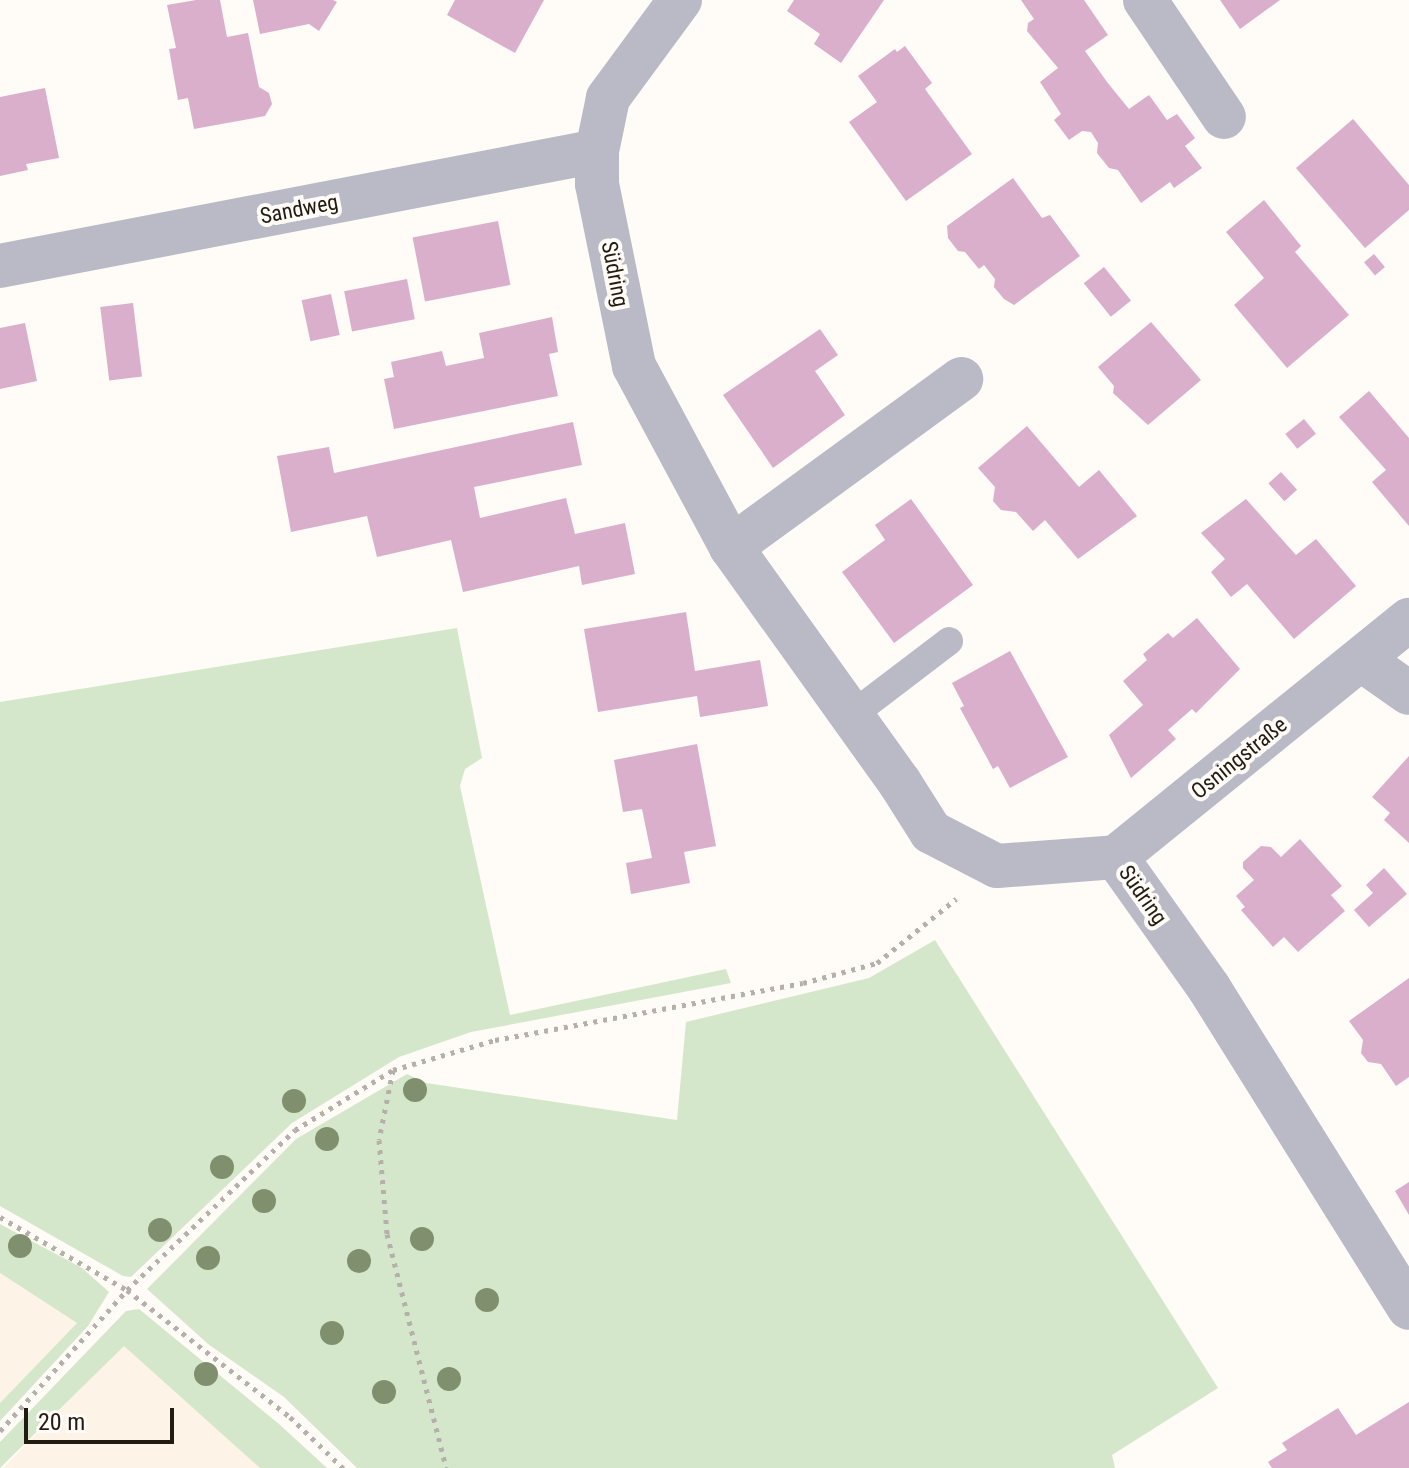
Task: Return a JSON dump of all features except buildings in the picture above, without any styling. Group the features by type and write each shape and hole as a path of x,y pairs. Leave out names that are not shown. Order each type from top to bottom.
{"street":[{"name":"Südring","path":"680,0 608,98 597,151 597,184 634,366 731,547 852,715 931,832 997,866 1116,857 1209,988 1409,1308"},
{"path":"1145,0 1224,117"},
{"name":"Sandweg","path":"0,266 597,151"},
{"path":"731,547 961,379"},
{"name":"Osningstraße","path":"1116,857 1409,620"},
{"path":"1362,660 1409,693"}],"lane":[{"path":"852,715 949,641"}],"path":[{"path":"0,1431 127,1290 295,1130 393,1070 495,1040 803,983 877,963 997,866"},
{"path":"393,1070 379,1140 387,1234 446,1468"},
{"path":"0,1217 127,1290 290,1417 343,1468"}],"shaded area":[{"path":"0,1273 77,1323 0,1403"},
{"path":"124,1345 260,1468 3,1468"}],"green space":[{"path":"457,628 482,758 465,769 460,786 510,1015 726,969 731,983 471,1032 399,1057 292,1123 131,1277 123,1276 0,1206 0,702"},
{"path":"935,940 1218,1388 1112,1455 1115,1468 357,1468 284,1397 208,1344 147,1289 296,1139 407,1074 426,1083 677,1120 686,1022 869,978"},
{"path":"0,1224 82,1268 109,1292 88,1326 0,1421 0,1403 77,1323 0,1273"},
{"path":"139,1309 279,1424 327,1468 260,1468 124,1346 0,1468 0,1442 126,1311"}]}
